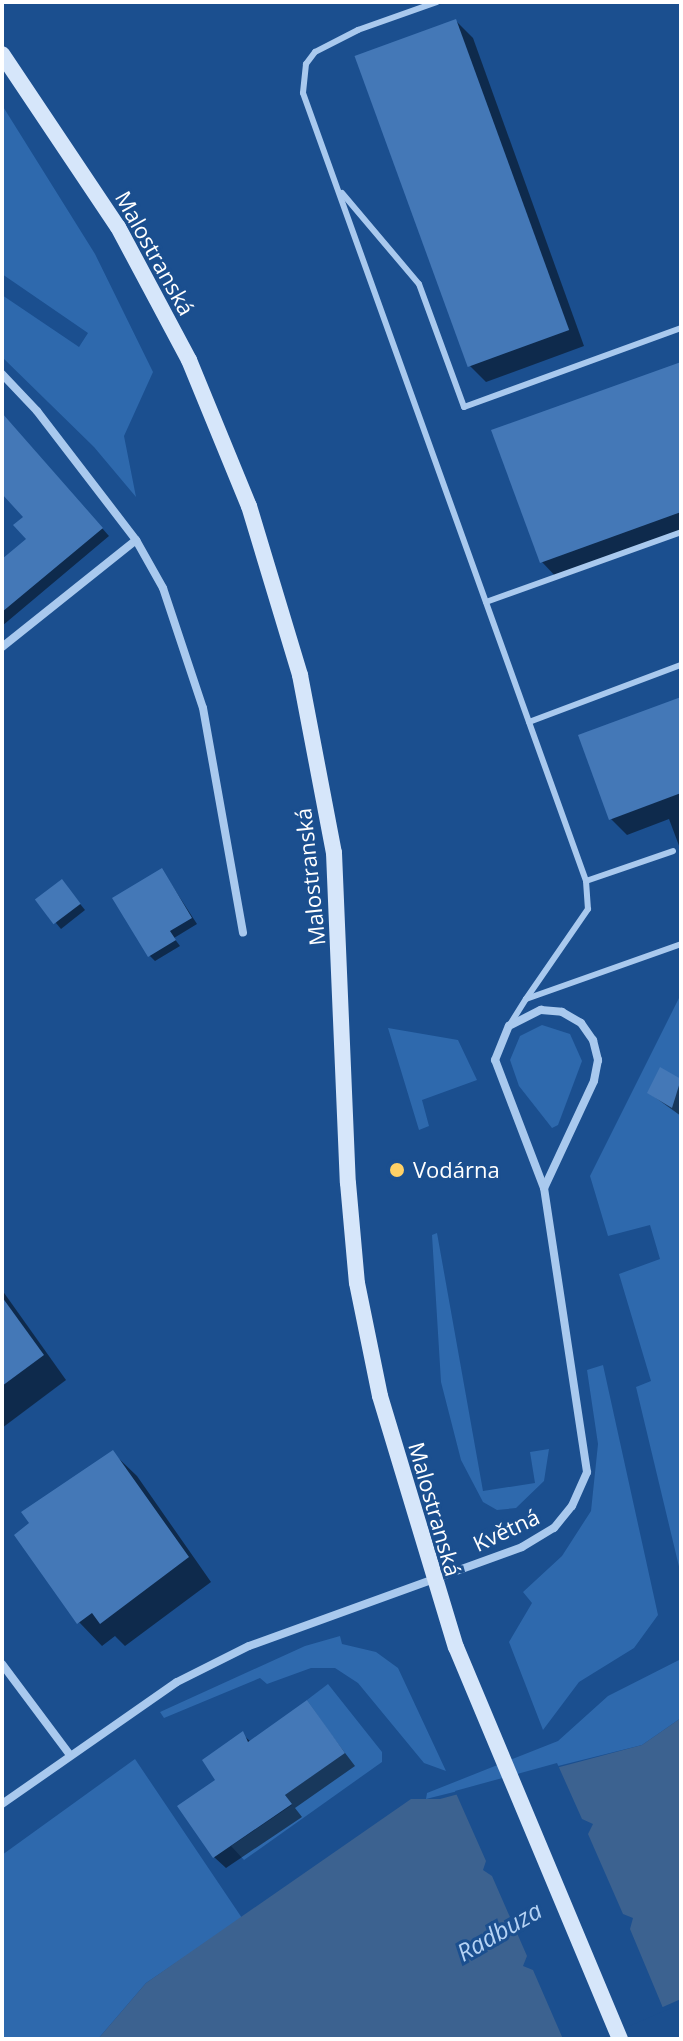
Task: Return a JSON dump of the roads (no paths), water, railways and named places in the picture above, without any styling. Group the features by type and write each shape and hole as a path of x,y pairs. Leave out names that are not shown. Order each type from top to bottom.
{"main road":[{"name":"Malostranská","path":"2,54 118,227 189,360 249,506 300,675 334,853 348,1183 357,1283 380,1396 433,1580 495,1750 620,2039"}],"street":[{"path":"2,374 37,411 136,540 163,588 203,708 243,932"},
{"path":"2,647 136,540"},
{"path":"509,1026 541,1010 562,1012 581,1023 593,1040 598,1060 594,1081 544,1188"},
{"name":"Květná","path":"2,1804 177,1682 249,1646 522,1547 554,1528 572,1506 587,1472 544,1188 498,1078 496,1051 509,1026"},
{"path":"2,1664 70,1755"}],"lane":[{"path":"437,2 358,30 309,59 303,93 586,881 588,909 509,1026"},
{"path":"337,187 419,284 464,407 681,328"},
{"path":"486,602 681,532"},
{"path":"529,722 681,665"},
{"path":"586,881 673,851"},
{"path":"526,999 681,944"}],"water":[{"name":"Radbuza","path":"681,1718 681,1999 590,2039 98,2039 146,1983 411,1799 440,1799 642,1745"}],"place":[{"name":"Vodárna","path":"397,1170"}]}
